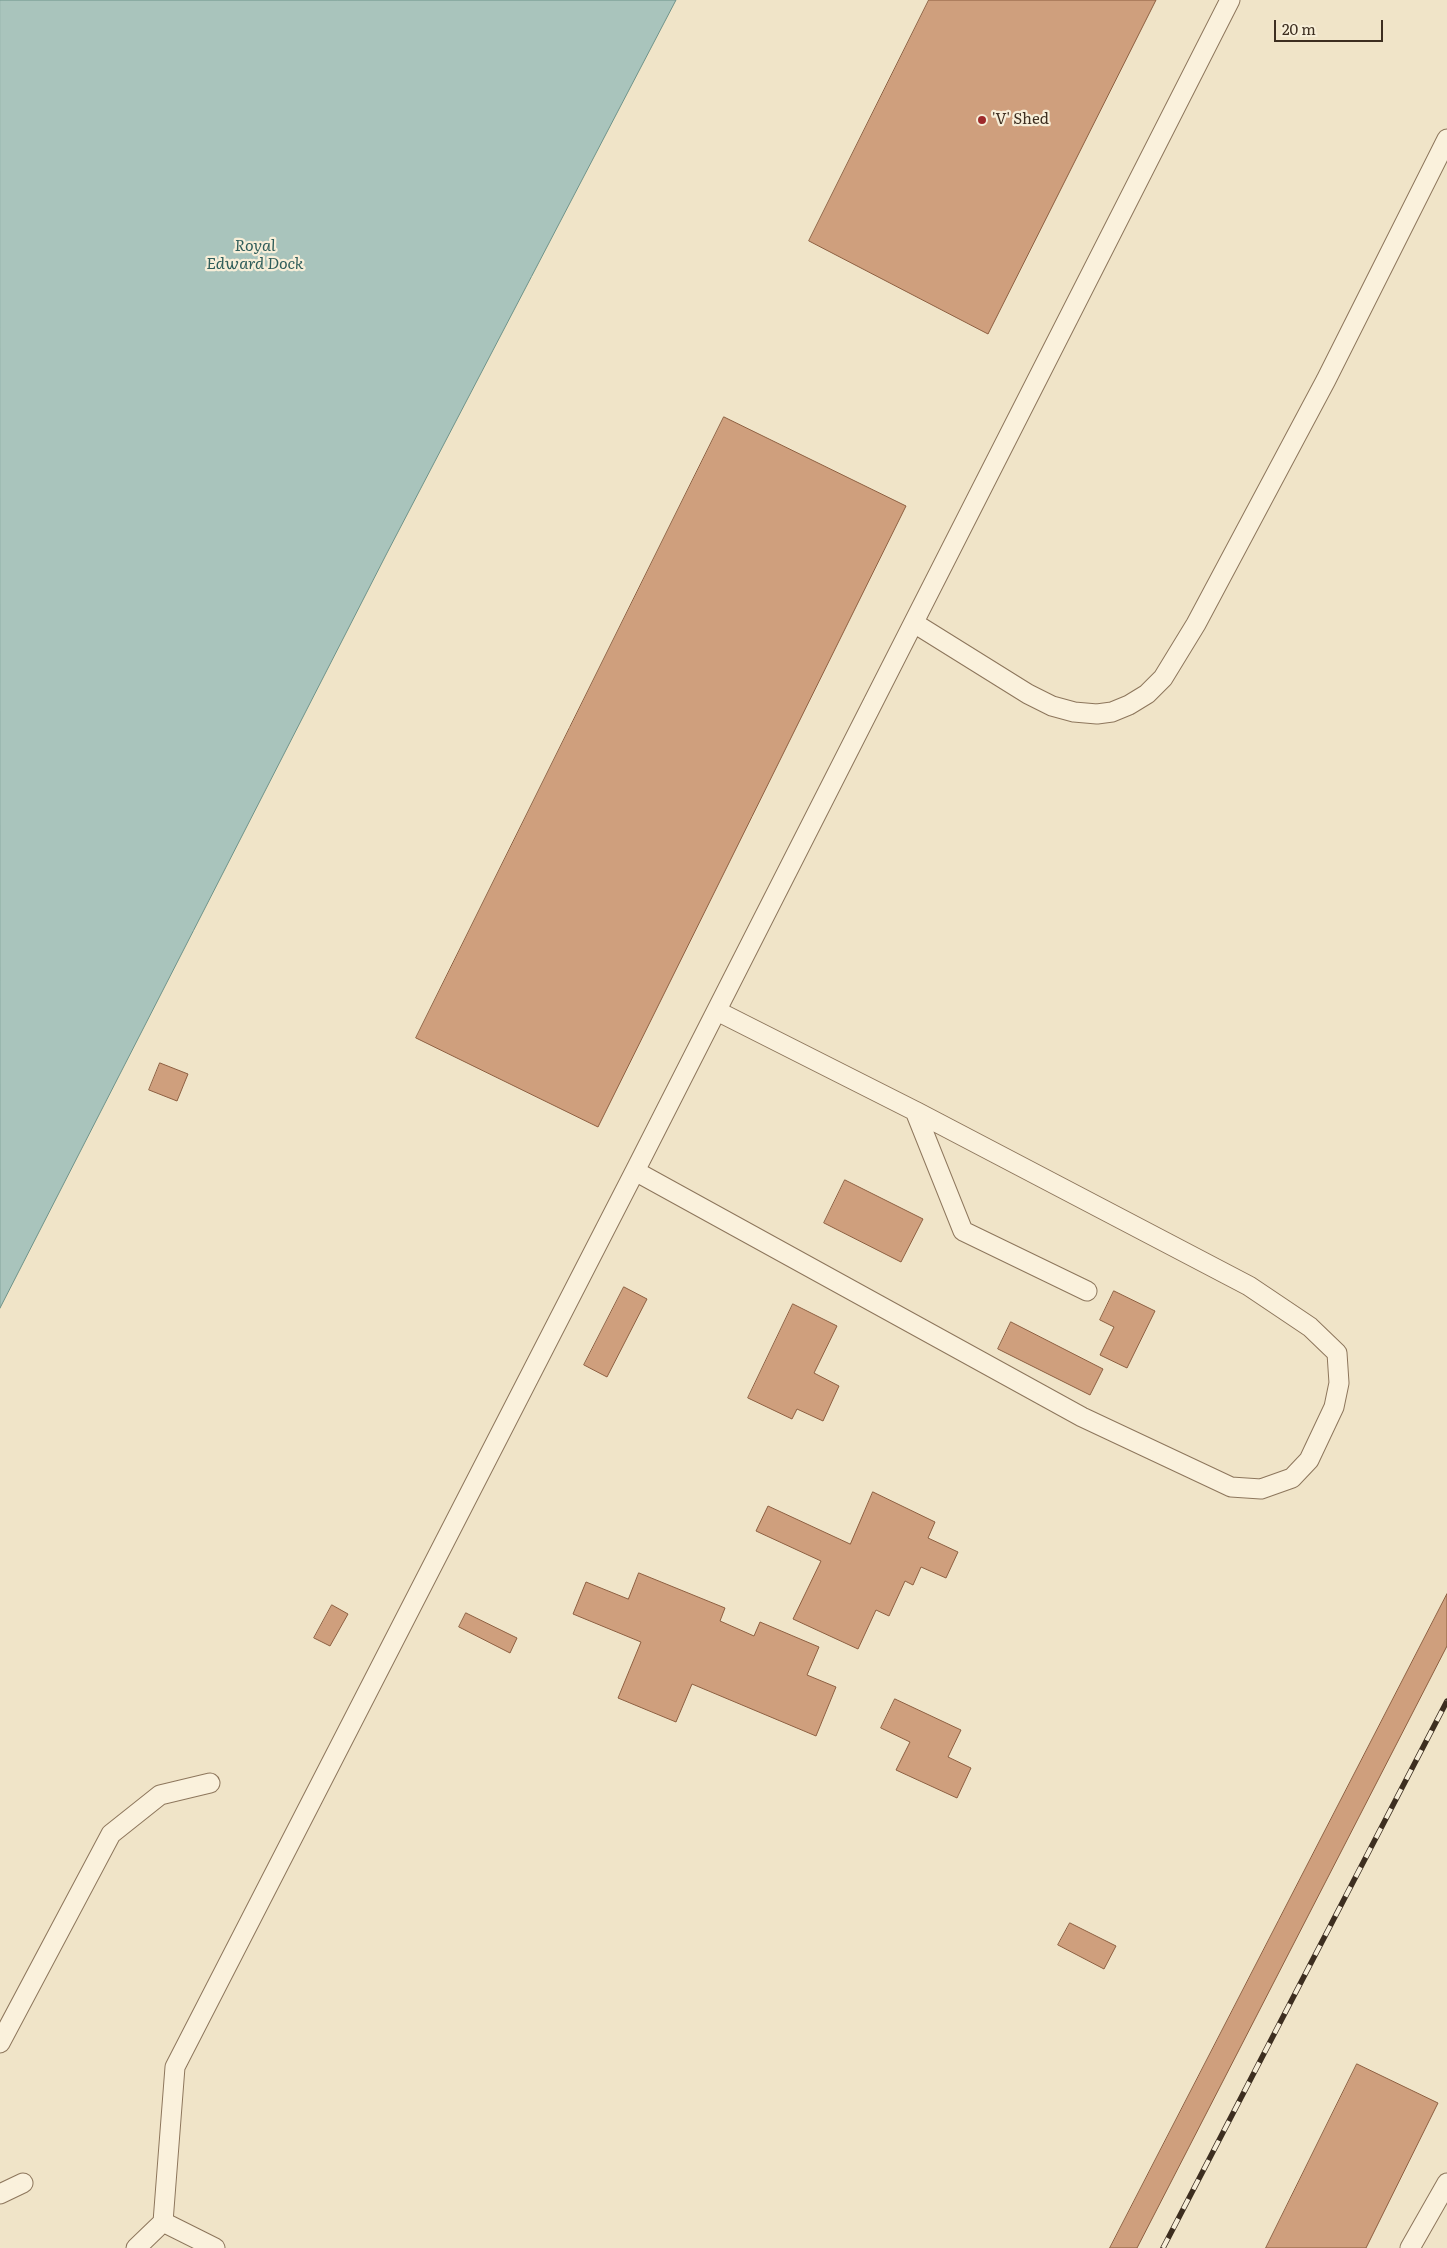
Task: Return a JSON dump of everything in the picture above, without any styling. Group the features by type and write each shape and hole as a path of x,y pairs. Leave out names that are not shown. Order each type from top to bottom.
{"lane":[{"path":"136,2248 164,2222 175,2067 636,1171 1230,0"},
{"path":"914,623 1028,694 1052,706 1074,712 1097,714 1112,712 1129,705 1147,694 1163,678 1196,624 1326,380 1447,139"},
{"path":"636,1171 1082,1417 1230,1487 1261,1489 1292,1478 1309,1460 1334,1407 1339,1383 1337,1354 1310,1327 1249,1286 915,1111 717,1011"},
{"path":"915,1111 963,1232 1087,1291"},
{"path":"0,2043 111,1834 160,1795 210,1783"},
{"path":"0,2194 22,2183"},
{"path":"1410,2248 1447,2183"},
{"path":"164,2222 215,2248"}],"water":[{"name":"Royal Edward Dock","path":"0,0 676,0 387,553 0,1308"}],"building":[{"name":"'V' Shed","path":"929,0 1156,0 988,334 809,241"},
{"path":"724,417 906,506 598,1127 416,1038"},
{"path":"160,1063 188,1074 177,1101 149,1090"},
{"path":"845,1180 923,1219 901,1262 824,1223"},
{"path":"624,1287 647,1299 607,1377 584,1365"},
{"path":"1114,1291 1155,1311 1127,1368 1100,1355 1114,1327 1100,1320"},
{"path":"793,1304 837,1326 814,1373 839,1386 823,1421 797,1409 792,1419 748,1398"},
{"path":"1011,1322 1103,1369 1090,1395 998,1349"},
{"path":"873,1492 935,1522 928,1538 958,1552 946,1578 921,1567 913,1585 905,1581 889,1616 876,1610 858,1649 793,1619 821,1561 756,1531 768,1506 850,1544"},
{"path":"639,1573 725,1608 720,1621 754,1636 760,1622 819,1647 807,1675 836,1687 816,1736 692,1684 676,1722 618,1698 641,1642 573,1614 586,1582 628,1599"},
{"path":"1447,1594 1447,1646 1137,2248 1110,2248"},
{"path":"332,1605 348,1614 330,1646 314,1638"},
{"path":"466,1613 517,1638 510,1653 459,1627"},
{"path":"895,1699 961,1730 948,1757 971,1768 957,1798 896,1770 910,1742 881,1728"},
{"path":"1070,1923 1116,1946 1104,1969 1058,1945"},
{"path":"1357,2064 1438,2103 1366,2248 1266,2248"}],"railway":[{"path":"1163,2248 1447,1701"}],"place":[{"name":"'V' Shed","path":"982,120"}]}
